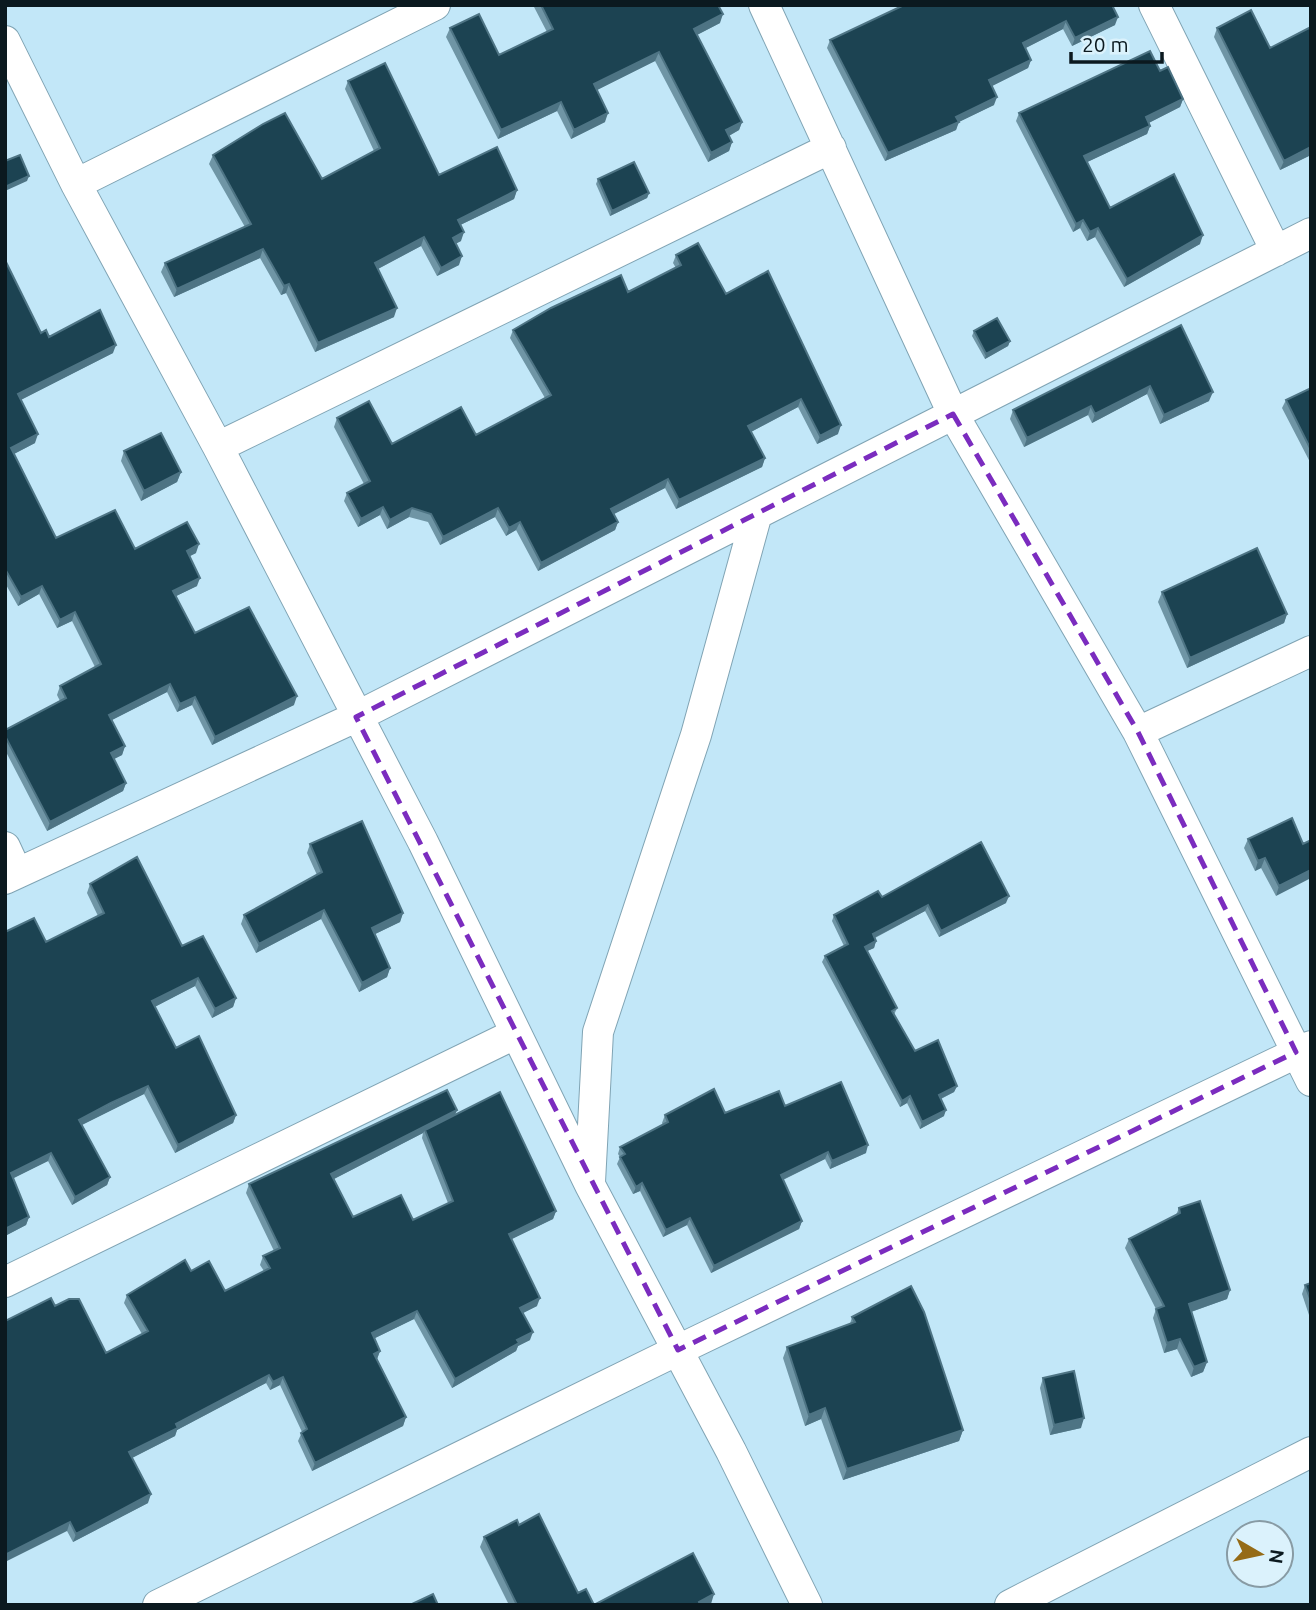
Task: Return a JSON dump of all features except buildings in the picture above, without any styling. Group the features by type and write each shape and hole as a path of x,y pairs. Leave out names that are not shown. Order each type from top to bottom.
{"street":[{"path":"76,184 435,5"},
{"path":"764,5 953,414 1138,732 1304,1049 1311,1081"},
{"path":"1154,5 1276,251"},
{"path":"5,41 76,184 218,447 423,842 590,1185 678,1350 807,1605"},
{"path":"218,447 831,148"},
{"path":"9,866 356,717 1311,233"},
{"path":"590,1185 598,1032 696,735 755,517"},
{"path":"1138,732 1311,651"},
{"path":"5,1282 515,1034"},
{"path":"158,1605 678,1350 1304,1049"},
{"path":"1010,1605 1311,1452"}],"highlighted area":[{"path":"953,414 1138,732 1296,1052 678,1350 356,717"}]}
